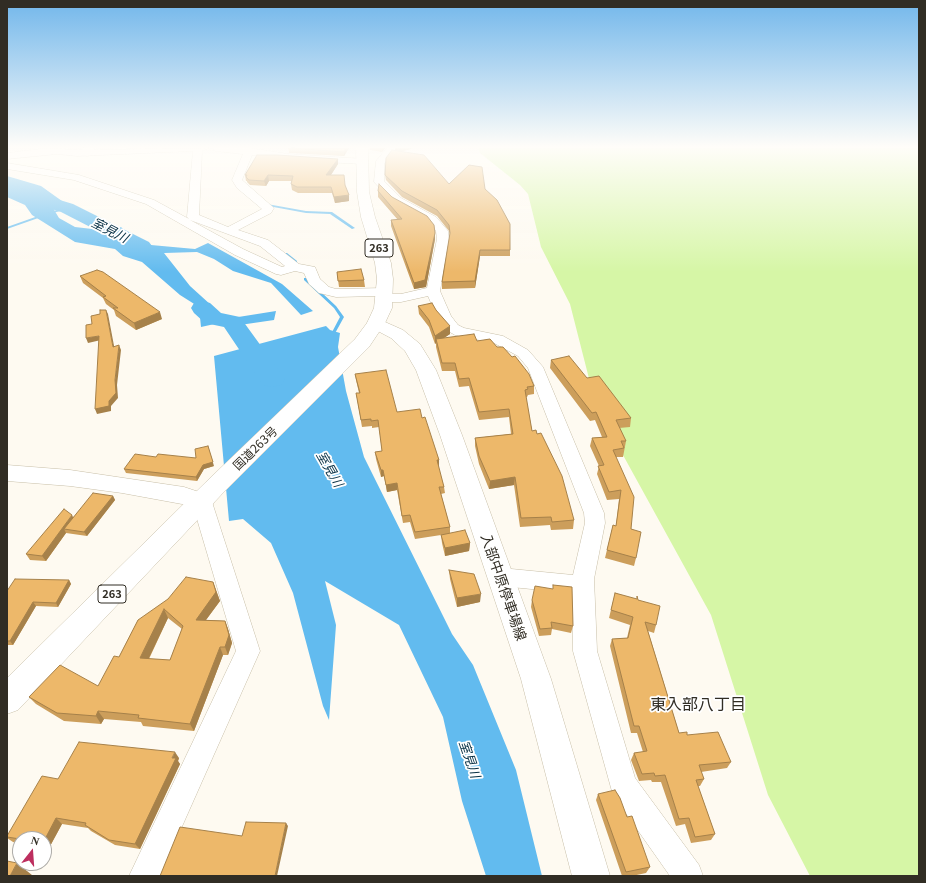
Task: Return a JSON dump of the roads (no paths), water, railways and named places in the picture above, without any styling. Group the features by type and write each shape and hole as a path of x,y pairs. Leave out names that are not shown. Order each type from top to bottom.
{"main road":[{"name":"263","path":"363,189 368,216 384,263 377,314"},
{"name":"国道263号","path":"7,699 208,495 377,314"},
{"name":"入部中原停車場線","path":"377,314 413,348 426,370 451,435 536,679 591,876"},
{"path":"7,473 70,478 184,496 208,495"}],"street":[{"path":"115,189 150,202 239,252 281,271 295,267"},
{"path":"195,189 193,217 264,243 295,267 310,270 314,281 324,290 336,293 377,314 401,298 433,291"},
{"path":"230,230 267,211 268,208 256,196 246,189"},
{"path":"384,189 397,200 432,219 442,231 443,239 433,291 444,317 453,328 460,332 498,339 523,353 535,368 594,513 595,523 583,585 585,650 623,784 685,869 688,876"},
{"path":"144,876 248,651 208,495"},
{"path":"501,577 583,585"}],"water":[{"path":"7,189 45,189 69,206 53,208 59,218 75,227 101,230 121,227 130,236 151,245 195,249 208,243 282,284 313,311 301,315 271,283 233,271 214,259 197,252 164,253 190,286 222,315 232,318 276,311 274,320 226,327 219,323 201,327 199,307 180,295 142,262 123,256 115,249 75,242 32,215 25,205 7,197"},
{"path":"326,326 330,330 340,333 338,347 346,391 364,457 452,634 473,665 516,770 542,876 486,876 462,801 443,717 399,625 325,581 336,625 329,720 323,706 293,593 271,543 243,519 229,521 214,356"}],"waterway":[{"name":"室見川","path":"8,189 67,208 142,246"},
{"path":"268,205 306,212 331,213 353,228"},
{"path":"49,213 67,208"},
{"path":"7,228 42,216"},
{"path":"286,254 296,262"},
{"path":"305,279 335,307 342,317 332,336"},
{"name":"室見川","path":"202,308 213,318 232,322 272,379"}],"district":[{"name":"東入部八丁目","path":"698,704"}]}
